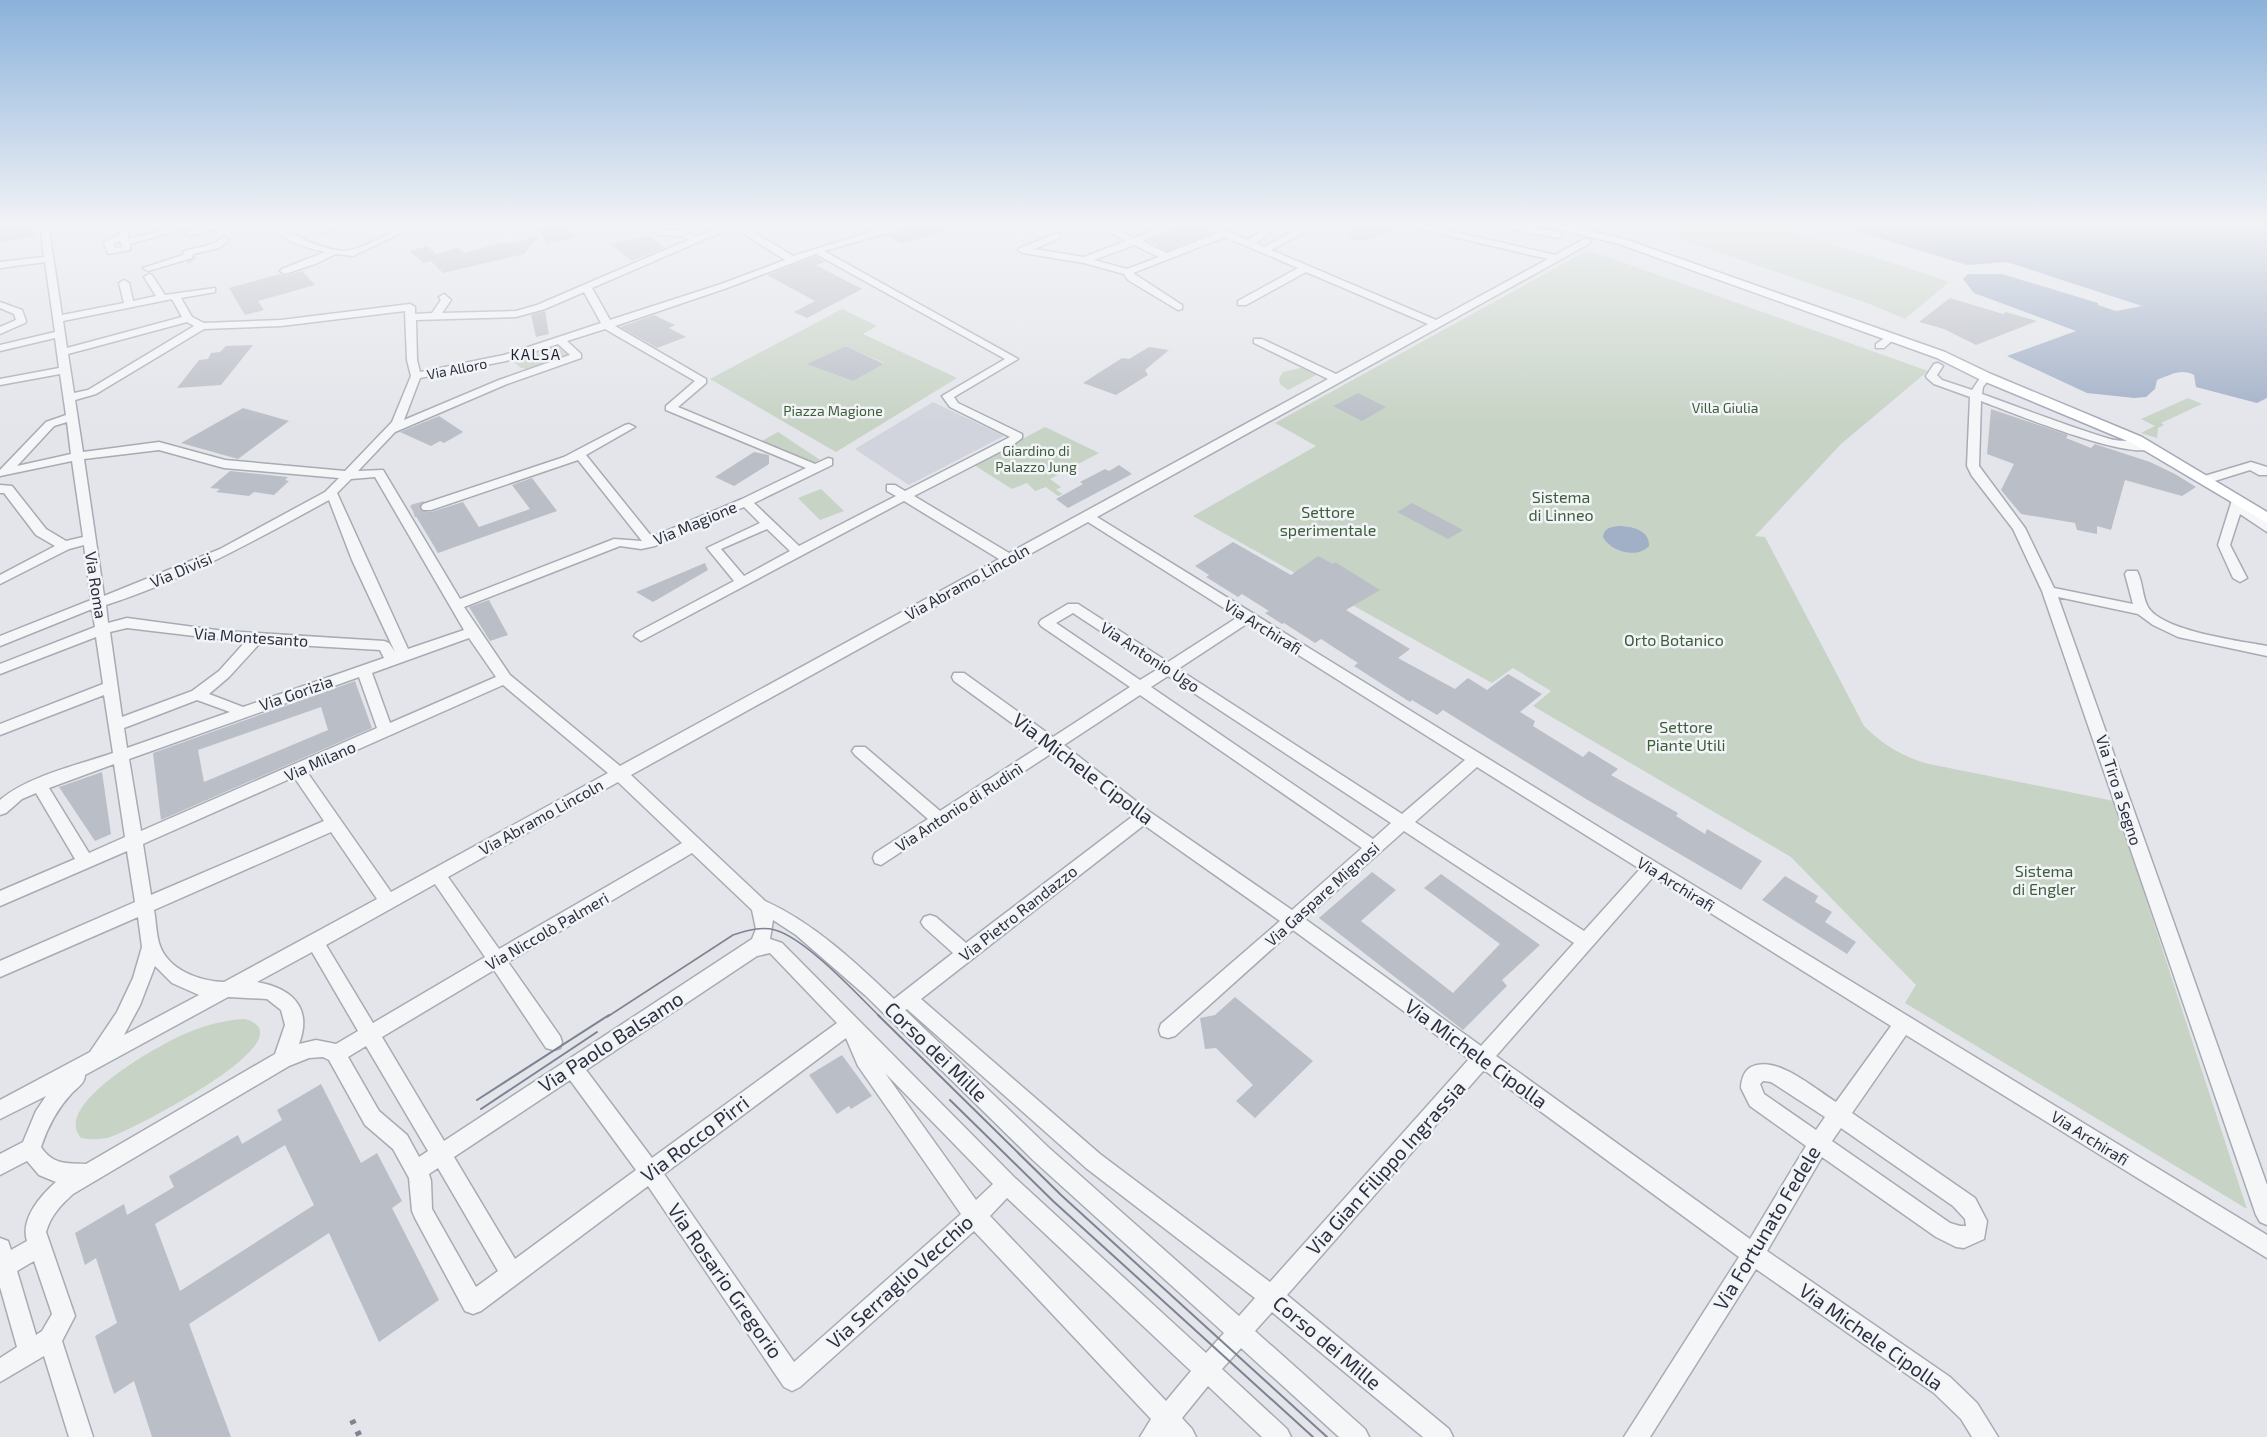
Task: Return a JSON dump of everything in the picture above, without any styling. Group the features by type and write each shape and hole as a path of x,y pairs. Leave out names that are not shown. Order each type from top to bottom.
{"main road":[{"path":"1732,290 1885,341 1941,355 1986,377 2149,447 2205,480 2237,503 2267,518"},
{"path":"1750,290 1885,341 1938,366 1986,377"}],"street":[{"name":"Via Roma","path":"54,290 110,687 151,947"},
{"path":"126,290 129,304"},
{"path":"158,290 162,298"},
{"path":"58,319 212,290"},
{"path":"175,296 188,319 202,326 230,326 281,324 384,311 436,315 516,314 541,307 582,290"},
{"path":"588,290 608,326 702,381 670,408 815,468"},
{"name":"Via Alloro","path":"416,376 484,364 608,326 708,290"},
{"path":"641,636 1018,436 954,405 948,396 1012,359 888,290"},
{"path":"1151,290 1178,307"},
{"path":"1242,303 1266,290"},
{"path":"1357,290 1436,324"},
{"name":"Via Abramo Lincoln","path":"96,1059 388,902 1498,290"},
{"path":"436,315 446,300 444,297"},
{"path":"0,305 18,312 21,321 0,331"},
{"path":"392,429 416,376 412,360 410,312"},
{"path":"64,352 188,319"},
{"path":"70,398 93,392 202,326"},
{"path":"0,348 60,334"},
{"path":"392,429 577,356 560,340"},
{"path":"1258,341 1337,379"},
{"path":"484,364 489,389"},
{"path":"1938,366 1931,376 1938,382 2107,442 2149,447"},
{"path":"0,382 66,370"},
{"name":"Via Tiro a Segno","path":"1986,377 1978,387 1976,396 1973,466 2019,528 2049,591 2267,1215"},
{"path":"2,475 50,424 72,417"},
{"path":"427,507 580,455 629,427"},
{"name":"Via Divisi","path":"0,641 124,594 225,552 329,495 392,429"},
{"path":"2,475 77,456 159,446 224,464 350,475"},
{"path":"580,455 650,543"},
{"name":"Via Magione","path":"458,605 619,542 642,545 650,543 746,502 828,462"},
{"path":"2205,480 2251,466 2264,472 2267,471"},
{"name":"Corso dei Mille","path":"350,475 379,474 409,513 472,632 506,679 619,774 759,906 783,917 802,930 900,1004 1093,1161 1271,1296 1441,1437"},
{"path":"891,488 1009,559"},
{"path":"0,489 8,489 41,532 64,546"},
{"path":"329,495 333,496 398,658"},
{"path":"746,502 768,524 804,549"},
{"path":"2240,578 2224,545 2237,503 2267,528"},
{"name":"Via Archirafi","path":"1087,516 1651,868 2267,1247"},
{"path":"742,582 713,548 768,524"},
{"path":"0,580 64,546 89,539"},
{"path":"2132,574 2142,610"},
{"path":"2049,591 2142,610 2158,622 2183,634 2267,651"},
{"name":"Via Antonio Ugo","path":"1373,847 1046,623 1073,607 1585,940"},
{"name":"Via Antonio di Rudinì","path":"880,858 1247,616"},
{"name":"Via Montesanto","path":"0,669 103,629 128,623 256,639 384,646 398,658"},
{"name":"Via Gorizia","path":"0,808 16,795 39,785 472,632"},
{"path":"116,725 196,695 224,674 256,639"},
{"path":"364,670 386,732"},
{"name":"Via Michele Cipolla","path":"959,677 1053,745 1144,816 1294,921 1753,1254 1942,1385 1969,1411 1986,1437"},
{"name":"Via Milano","path":"0,899 506,679"},
{"path":"0,730 110,687"},
{"path":"196,695 235,708 240,713"},
{"path":"860,751 939,819"},
{"name":"Via Gaspare Mignosi","path":"1168,1030 1294,921 1373,847 1476,759"},
{"path":"298,771 388,902"},
{"path":"39,785 85,861"},
{"name":"Via Pietro Randazzo","path":"900,1004 1144,816"},
{"path":"0,969 333,824"},
{"name":"Via Niccolò Palmeri","path":"336,1054 693,844"},
{"name":"Via Gian Filippo Ingrassia","path":"1158,1428 1271,1296 1651,868"},
{"path":"437,874 553,1042"},
{"path":"753,949 762,940 765,931 759,906"},
{"path":"930,922 965,953"},
{"path":"315,942 512,1274"},
{"path":"753,949 763,946 776,948 1007,1184 1279,1437"},
{"path":"151,947 170,973 192,985 224,991 266,991 278,994 287,1002 295,1021 292,1040 282,1060"},
{"path":"86,1174 51,1171 38,1163 31,1148 36,1130 46,1108 63,1088 96,1059 128,1013 145,974 151,947"},
{"name":"Via Paolo Balsamo","path":"416,1170 753,949"},
{"name":"Corso dei Mille","path":"900,1004 1041,1154 1357,1437"},
{"name":"Via Fortunato Fedele","path":"1636,1437 1753,1254 1819,1143 1904,1023"},
{"path":"850,1024 865,1060 975,1216 1158,1428 1184,1437"},
{"name":"Via Rocco Pirri","path":"416,1170 421,1181 422,1211 473,1303 850,1024"},
{"path":"0,1371 50,1339 64,1316 35,1232 41,1215 58,1193 86,1174 282,1060 313,1049 329,1050 336,1054 372,1118 400,1142 416,1170"},
{"path":"0,1110 96,1059"},
{"name":"Via Rosario Gregorio","path":"572,1067 650,1172 792,1379"},
{"path":"1762,1072 1775,1074 1839,1114 1967,1204 1976,1218 1976,1231 1966,1237 1951,1235 1819,1143 1756,1100 1750,1088 1752,1077 1762,1072"},
{"path":"0,1165 31,1148"},
{"name":"Via Serraglio Vecchio","path":"792,1379 975,1216 1007,1184"},
{"path":"30,1352 2,1262 40,1245"},
{"path":"50,1339 81,1437"}],"shaded area":[{"path":"933,402 1004,436 909,485 855,449"}],"green space":[{"name":"Orto Botanico","path":"1516,290 1701,290 1928,371 1841,444 1755,536 1765,537 1864,726 1879,739 1902,754 1929,764 2114,801 2247,1209 1905,1003 1916,985 1791,857 1533,706 1551,691 1513,668 1492,683 1193,516 1316,446 1275,423"},
{"path":"1829,290 1939,290 1905,319"},
{"name":"Piazza Magione","path":"842,309 877,326 863,334 957,378 836,452 710,379","holes":["846,346 884,363 853,381 808,364"]},
{"path":"560,342 576,356 527,373 524,368 510,359"},
{"path":"1305,367 1318,374 1288,390 1280,384 1279,379 1283,372"},
{"path":"2188,398 2202,404 2161,423 2164,425 2158,428 2157,438 2141,433 2155,426 2141,419"},
{"name":"Giardino di Palazzo Jung","path":"1045,427 1099,453 1050,479 1061,487 1056,490 1063,494 1058,496 1046,487 1035,491 1027,483 1012,489 974,465"},
{"path":"778,432 820,460 812,463 762,441"},
{"path":"821,489 844,511 820,520 798,498"},
{"path":"245,1019 260,1029 256,1044 238,1063 181,1101 127,1130 105,1138 81,1138 76,1125 81,1110 93,1094 111,1078 152,1051 182,1035 213,1024"}],"water":[{"path":"1972,290 2055,290 2116,311 2142,306 2093,290 2267,290 2267,398 2257,403 2196,387 2194,375 2185,372 2157,380 2155,389 2146,397 2134,398 2087,393 2007,356 2076,331 1974,293"},
{"path":"1618,526 1639,530 1646,536 1649,546 1644,550 1631,553 1612,547 1603,537 1608,528"}],"building":[{"path":"230,290 297,290 258,301 264,310 245,315"},
{"path":"795,290 860,290 807,318 794,312 815,301"},
{"path":"1950,298 2003,314 2006,312 2037,321 1976,345 1944,329 1919,322"},
{"path":"545,311 549,334 536,337 531,315"},
{"path":"654,315 675,325 669,328 686,337 657,348 620,327"},
{"path":"253,345 221,385 177,388 199,360 208,359 211,353 220,352 226,346"},
{"path":"846,346 884,364 853,381 807,364"},
{"path":"1149,347 1169,350 1145,370 1148,375 1116,395 1083,383 1122,358 1129,359"},
{"path":"1358,393 1386,407 1362,421 1333,406"},
{"path":"243,408 289,421 238,459 181,443"},
{"path":"1991,409 2068,435 2066,438 2091,448 2095,444 2150,462 2196,487 2182,496 2125,480 2111,530 2097,526 2097,534 2077,530 2075,523 2021,514 2001,490 2014,464 1987,454"},
{"path":"439,416 463,432 444,443 440,441 431,446 400,432"},
{"path":"754,452 769,455 769,464 734,486 715,477"},
{"path":"1119,465 1132,474 1068,508 1056,499 1083,484 1080,482 1105,469 1109,471"},
{"path":"230,471 288,477 285,480 289,481 274,495 254,492 249,496 216,492 220,489 210,488"},
{"path":"532,478 557,511 438,553 410,506 422,502 419,506 421,511 431,512 463,502 479,527 530,509 512,485"},
{"path":"1412,503 1463,530 1448,539 1397,512"},
{"path":"1233,542 1291,575 1318,556 1333,564 1335,562 1380,590 1346,610 1410,649 1398,658 1455,689 1468,678 1487,690 1508,674 1542,694 1520,712 1535,721 1533,726 1583,757 1589,751 1618,769 1611,775 1678,813 1676,816 1705,834 1707,829 1762,861 1741,890 1586,799 1443,710 1437,715 1412,700 1410,702 1354,666 1358,663 1321,639 1315,643 1284,623 1282,624 1265,613 1269,611 1242,594 1238,597 1206,577 1209,575 1195,566"},
{"path":"705,563 708,570 653,602 636,592"},
{"path":"489,600 508,635 490,641 469,607"},
{"path":"355,681 372,728 161,820 153,753","holes":["321,707 328,730 204,782 198,750"]},
{"path":"102,772 111,834 95,841 59,787"},
{"path":"1372,872 1396,890 1361,921 1453,993 1500,944 1424,888 1441,874 1540,945 1502,980 1507,986 1463,1030 1319,918"},
{"path":"1785,876 1818,896 1815,902 1832,912 1825,922 1856,942 1847,954 1762,900"},
{"path":"1235,997 1313,1061 1255,1118 1236,1101 1253,1085 1216,1048 1205,1049 1200,1018 1215,1015"},
{"path":"842,1055 872,1096 851,1109 849,1106 837,1114 809,1075"},
{"path":"321,1084 361,1163 377,1153 402,1201 392,1208 439,1300 379,1342 329,1233 189,1324 231,1437 152,1437 134,1381 114,1394 95,1336 117,1323 96,1258 85,1265 75,1233 124,1204 127,1215 174,1187 169,1176 238,1135 242,1144 282,1120 277,1110","holes":["285,1145 314,1205 180,1291 155,1224"]}],"tunnel":[{"path":"413,511 427,507"}],"tram line":[{"path":"607,1017 733,935 764,929 775,930 801,944 830,968 878,1015"},
{"path":"477,1100 609,1015"},
{"path":"878,1015 1061,1195 1327,1437"},
{"path":"481,1109 597,1032"},
{"path":"950,1100 1053,1201 1313,1437"}],"railway":[{"path":"352,1420 360,1437"}],"district":[{"name":"KALSA","path":"536,355"}],"park label":[{"name":"Villa Giulia","path":"1725,408"},
{"name":"Sistema di Linneo","path":"1561,506"},
{"name":"Settore sperimentale","path":"1328,521"},
{"name":"Settore Piante Utili","path":"1686,736"},
{"name":"Sistema di Engler","path":"2044,880"}]}
